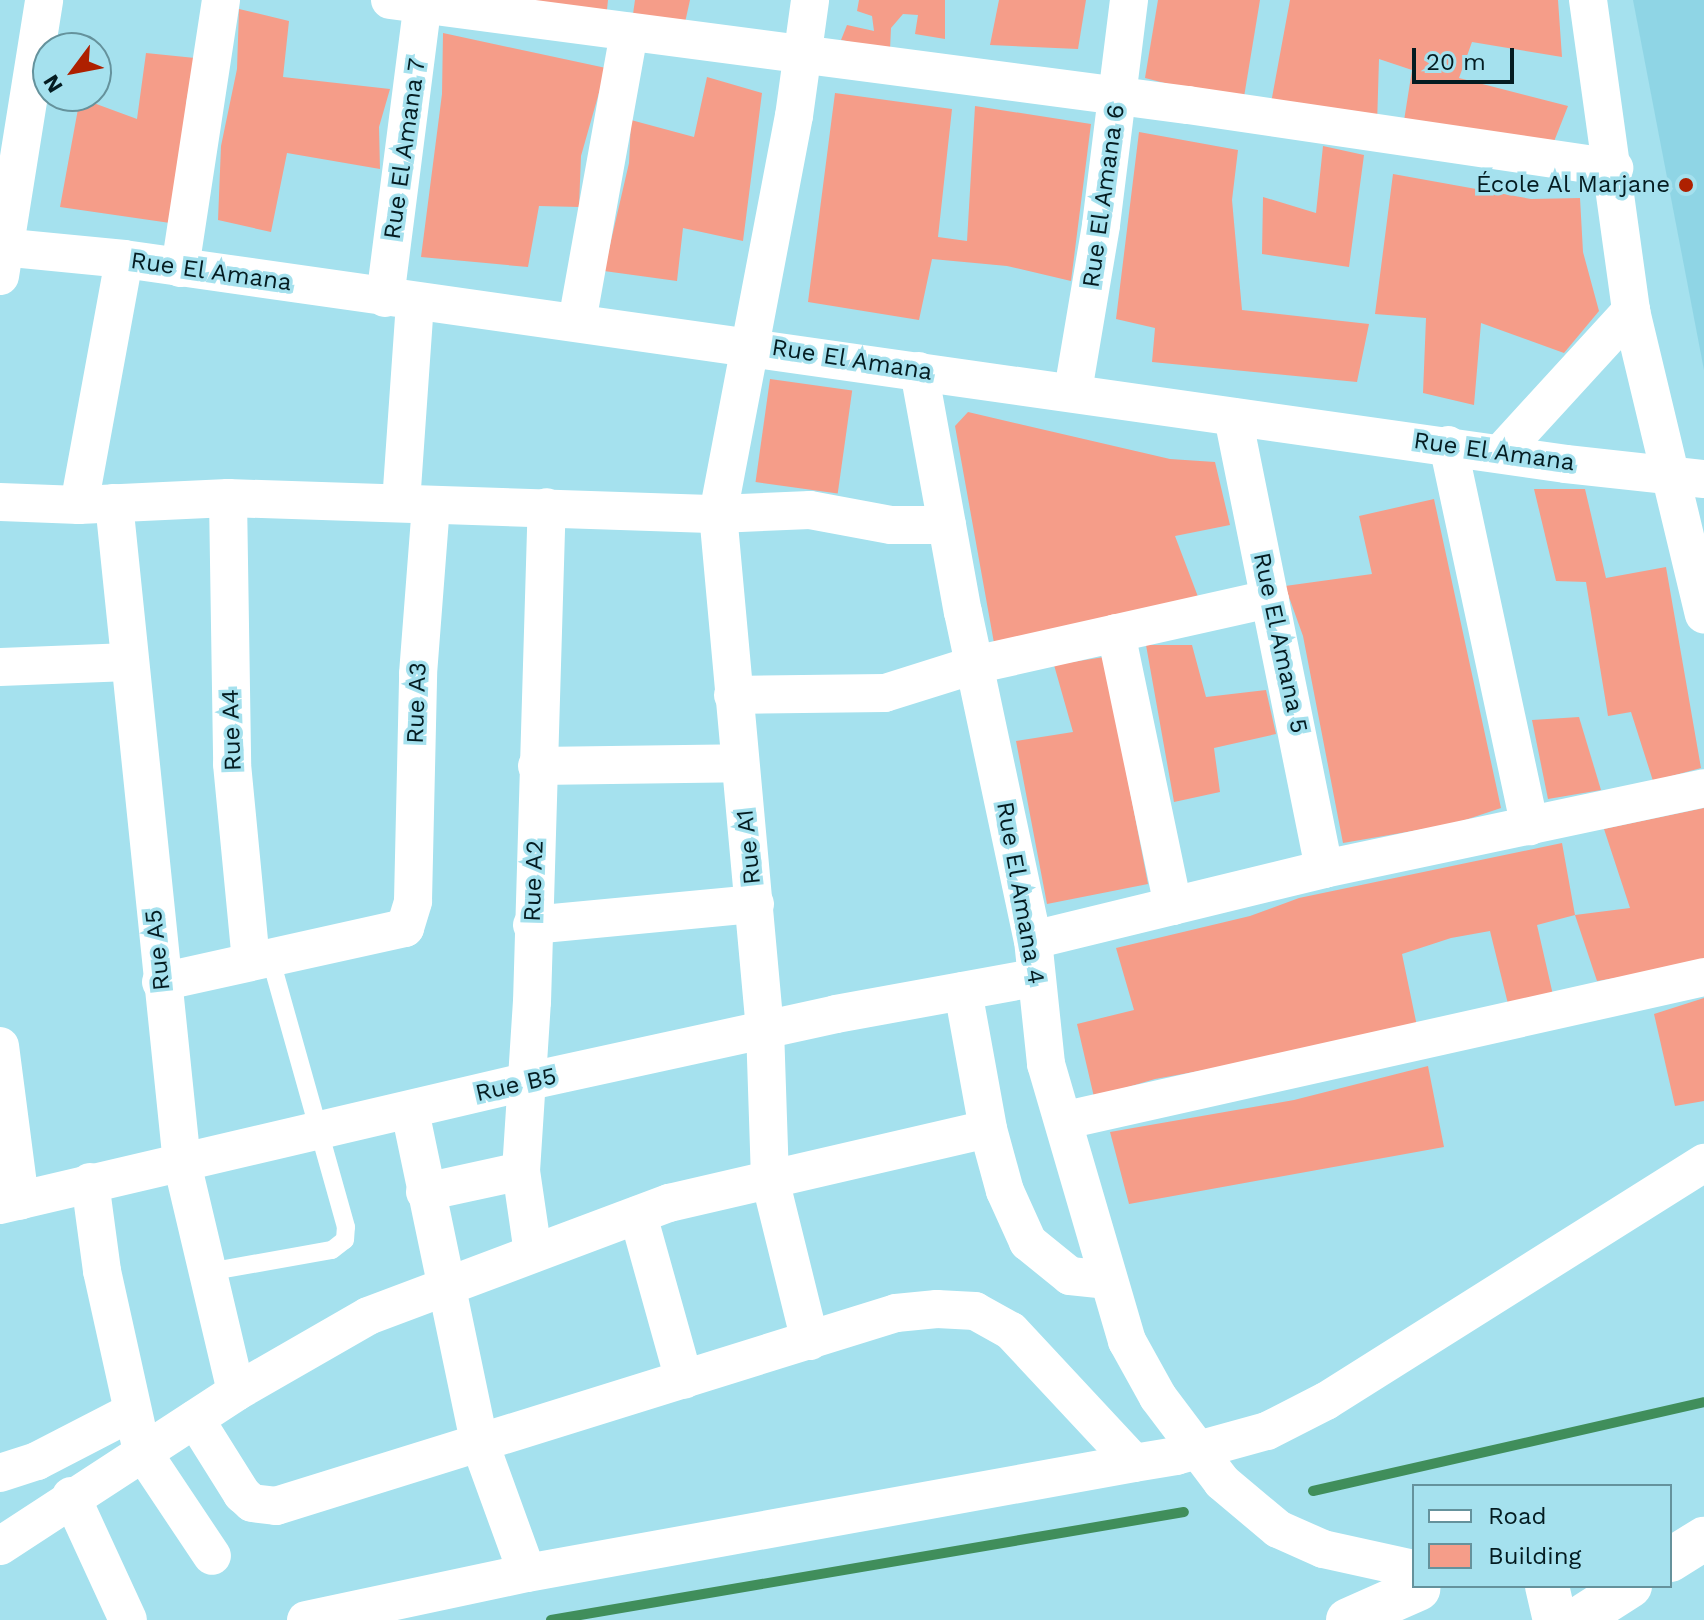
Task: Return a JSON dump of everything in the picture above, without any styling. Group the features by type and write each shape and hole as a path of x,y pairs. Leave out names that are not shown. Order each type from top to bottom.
{"highway":[{"path":"1672,1537 1704,1536"},
{"path":"1672,1559 1704,1536"},
{"path":"1547,1588 1555,1620"},
{"path":"1577,1620 1627,1588"},
{"path":"1348,1620 1416,1591"}],"street":[{"path":"1,257 44,0"},
{"path":"180,268 221,0"},
{"name":"Rue A1","path":"810,0 803,56 718,514 765,1030 770,1179 810,1341"},
{"name":"Rue El Amana 6","path":"1073,391 1118,96 1129,0"},
{"path":"1588,0 1614,168 1631,311 1686,476 1704,614"},
{"path":"412,2 1118,96 1614,168"},
{"name":"Rue El Amana 7","path":"412,2 400,300 416,504"},
{"path":"577,322 629,32"},
{"name":"Rue El Amana","path":"1,257 124,259 400,300 1073,391 1233,417 1686,476"},
{"name":"Rue A5","path":"124,259 96,504 129,662 182,1163 236,1392"},
{"path":"1501,453 1631,311"},
{"name":"Rue El Amana 4","path":"919,371 974,665 1033,940 1046,1064 1066,1120 1106,1280 1127,1341 1158,1397 1201,1448 1222,1482 1278,1529 1416,1591"},
{"name":"Rue El Amana 5","path":"1233,417 1324,869"},
{"path":"1448,445 1530,826"},
{"path":"0,502 96,504 228,498 718,514 810,510 891,525 947,525"},
{"name":"Rue A4","path":"228,498 232,764 260,958"},
{"name":"Rue A3","path":"260,958 391,934 405,928 413,901 418,674 416,504"},
{"name":"Rue A2","path":"533,1253 521,1171 547,507"},
{"path":"733,695 885,693 974,665 1270,599"},
{"path":"1116,633 1173,906"},
{"path":"0,667 129,662"},
{"path":"537,766 740,763"},
{"path":"1033,940 1324,869 1704,788"},
{"path":"532,925 755,904"},
{"path":"161,982 260,958"},
{"path":"1066,1120 1704,977"},
{"name":"Rue B5","path":"10,1203 525,1082 765,1030 1035,978"},
{"path":"963,991 988,1129 1005,1191 1028,1242 1070,1276 1106,1280"},
{"path":"1,1064 10,1203"},
{"path":"410,1111 479,1441 527,1573"},
{"path":"0,1546 71,1496 334,1331 448,1284 638,1215 770,1179 988,1129"},
{"path":"306,1620 527,1573 1134,1463 1267,1431 1326,1401 1704,1163"},
{"path":"425,1192 521,1171"},
{"path":"90,1182 102,1271 142,1451 212,1556"},
{"path":"638,1215 684,1380"},
{"path":"195,1419 242,1494 262,1506 346,1485 896,1313 975,1311 1011,1331 1134,1463"},
{"path":"0,1473 37,1461 132,1412"},
{"path":"71,1496 128,1620"}],"lane":[{"path":"208,1272 332,1250 345,1240 346,1227 319,1132 260,958"}],"shaded area":[{"name":"École Al Marjane","path":"1633,0 1704,0 1704,370"}],"building":[{"path":"524,0 608,0 606,19"},
{"path":"635,0 690,0 684,27 632,21"},
{"path":"859,0 945,0 945,39 915,34 918,15 903,14 891,28 890,50 841,40 847,25 874,31 872,16 857,11"},
{"path":"999,0 1086,0 1078,49 990,45"},
{"path":"1158,0 1260,0 1243,103 1145,78"},
{"path":"1290,0 1558,0 1562,57 1472,42 1459,78 1568,106 1553,144 1403,127 1412,70 1379,59 1377,125 1271,103"},
{"path":"239,9 289,21 283,77 390,89 379,127 380,169 287,153 271,232 218,220 221,146 237,69"},
{"path":"443,33 606,68 581,156 579,207 539,206 528,267 421,257 442,94"},
{"path":"146,53 195,58 186,103 186,158 177,224 60,207 77,112 112,110 137,119"},
{"path":"707,77 762,93 743,241 683,228 677,281 604,271 629,163 631,120 694,137"},
{"path":"835,93 952,109 938,237 967,241 975,106 1091,124 1071,281 1007,266 932,259 919,320 808,302"},
{"path":"1139,132 1238,150 1232,200 1242,310 1369,324 1357,382 1152,362 1155,328 1116,319"},
{"path":"1323,146 1364,155 1349,267 1262,254 1263,197 1316,213"},
{"path":"1393,174 1531,199 1580,198 1583,252 1599,311 1564,353 1481,323 1474,405 1423,393 1426,318 1375,314"},
{"path":"770,379 852,391 838,494 756,482"},
{"path":"968,412 1170,459 1215,462 1230,525 1175,536 1200,602 994,643 955,426"},
{"path":"1534,489 1585,489 1606,578 1666,567 1701,768 1653,781 1631,712 1608,716 1586,582 1556,581"},
{"path":"1434,499 1501,808 1453,824 1343,843 1303,636 1285,586 1372,574 1359,516"},
{"path":"1146,645 1192,645 1206,697 1266,690 1276,734 1214,748 1220,792 1174,802"},
{"path":"1104,657 1148,884 1047,904 1016,741 1073,732 1054,665"},
{"path":"1579,717 1601,790 1548,799 1532,720"},
{"path":"1704,808 1704,963 1597,981 1575,915 1630,908 1604,829"},
{"path":"1562,843 1575,915 1537,925 1553,995 1509,1008 1490,931 1451,938 1402,954 1418,1031 1155,1079 1094,1097 1077,1024 1134,1010 1116,948 1250,916 1299,898"},
{"path":"1704,998 1704,1101 1675,1106 1654,1014"},
{"path":"1428,1066 1444,1147 1129,1204 1110,1132 1294,1100"}],"waterway":[{"path":"1313,1491 1704,1402"},
{"path":"551,1620 1184,1512"}],"place":[{"name":"École Al Marjane","path":"1686,185"}]}
